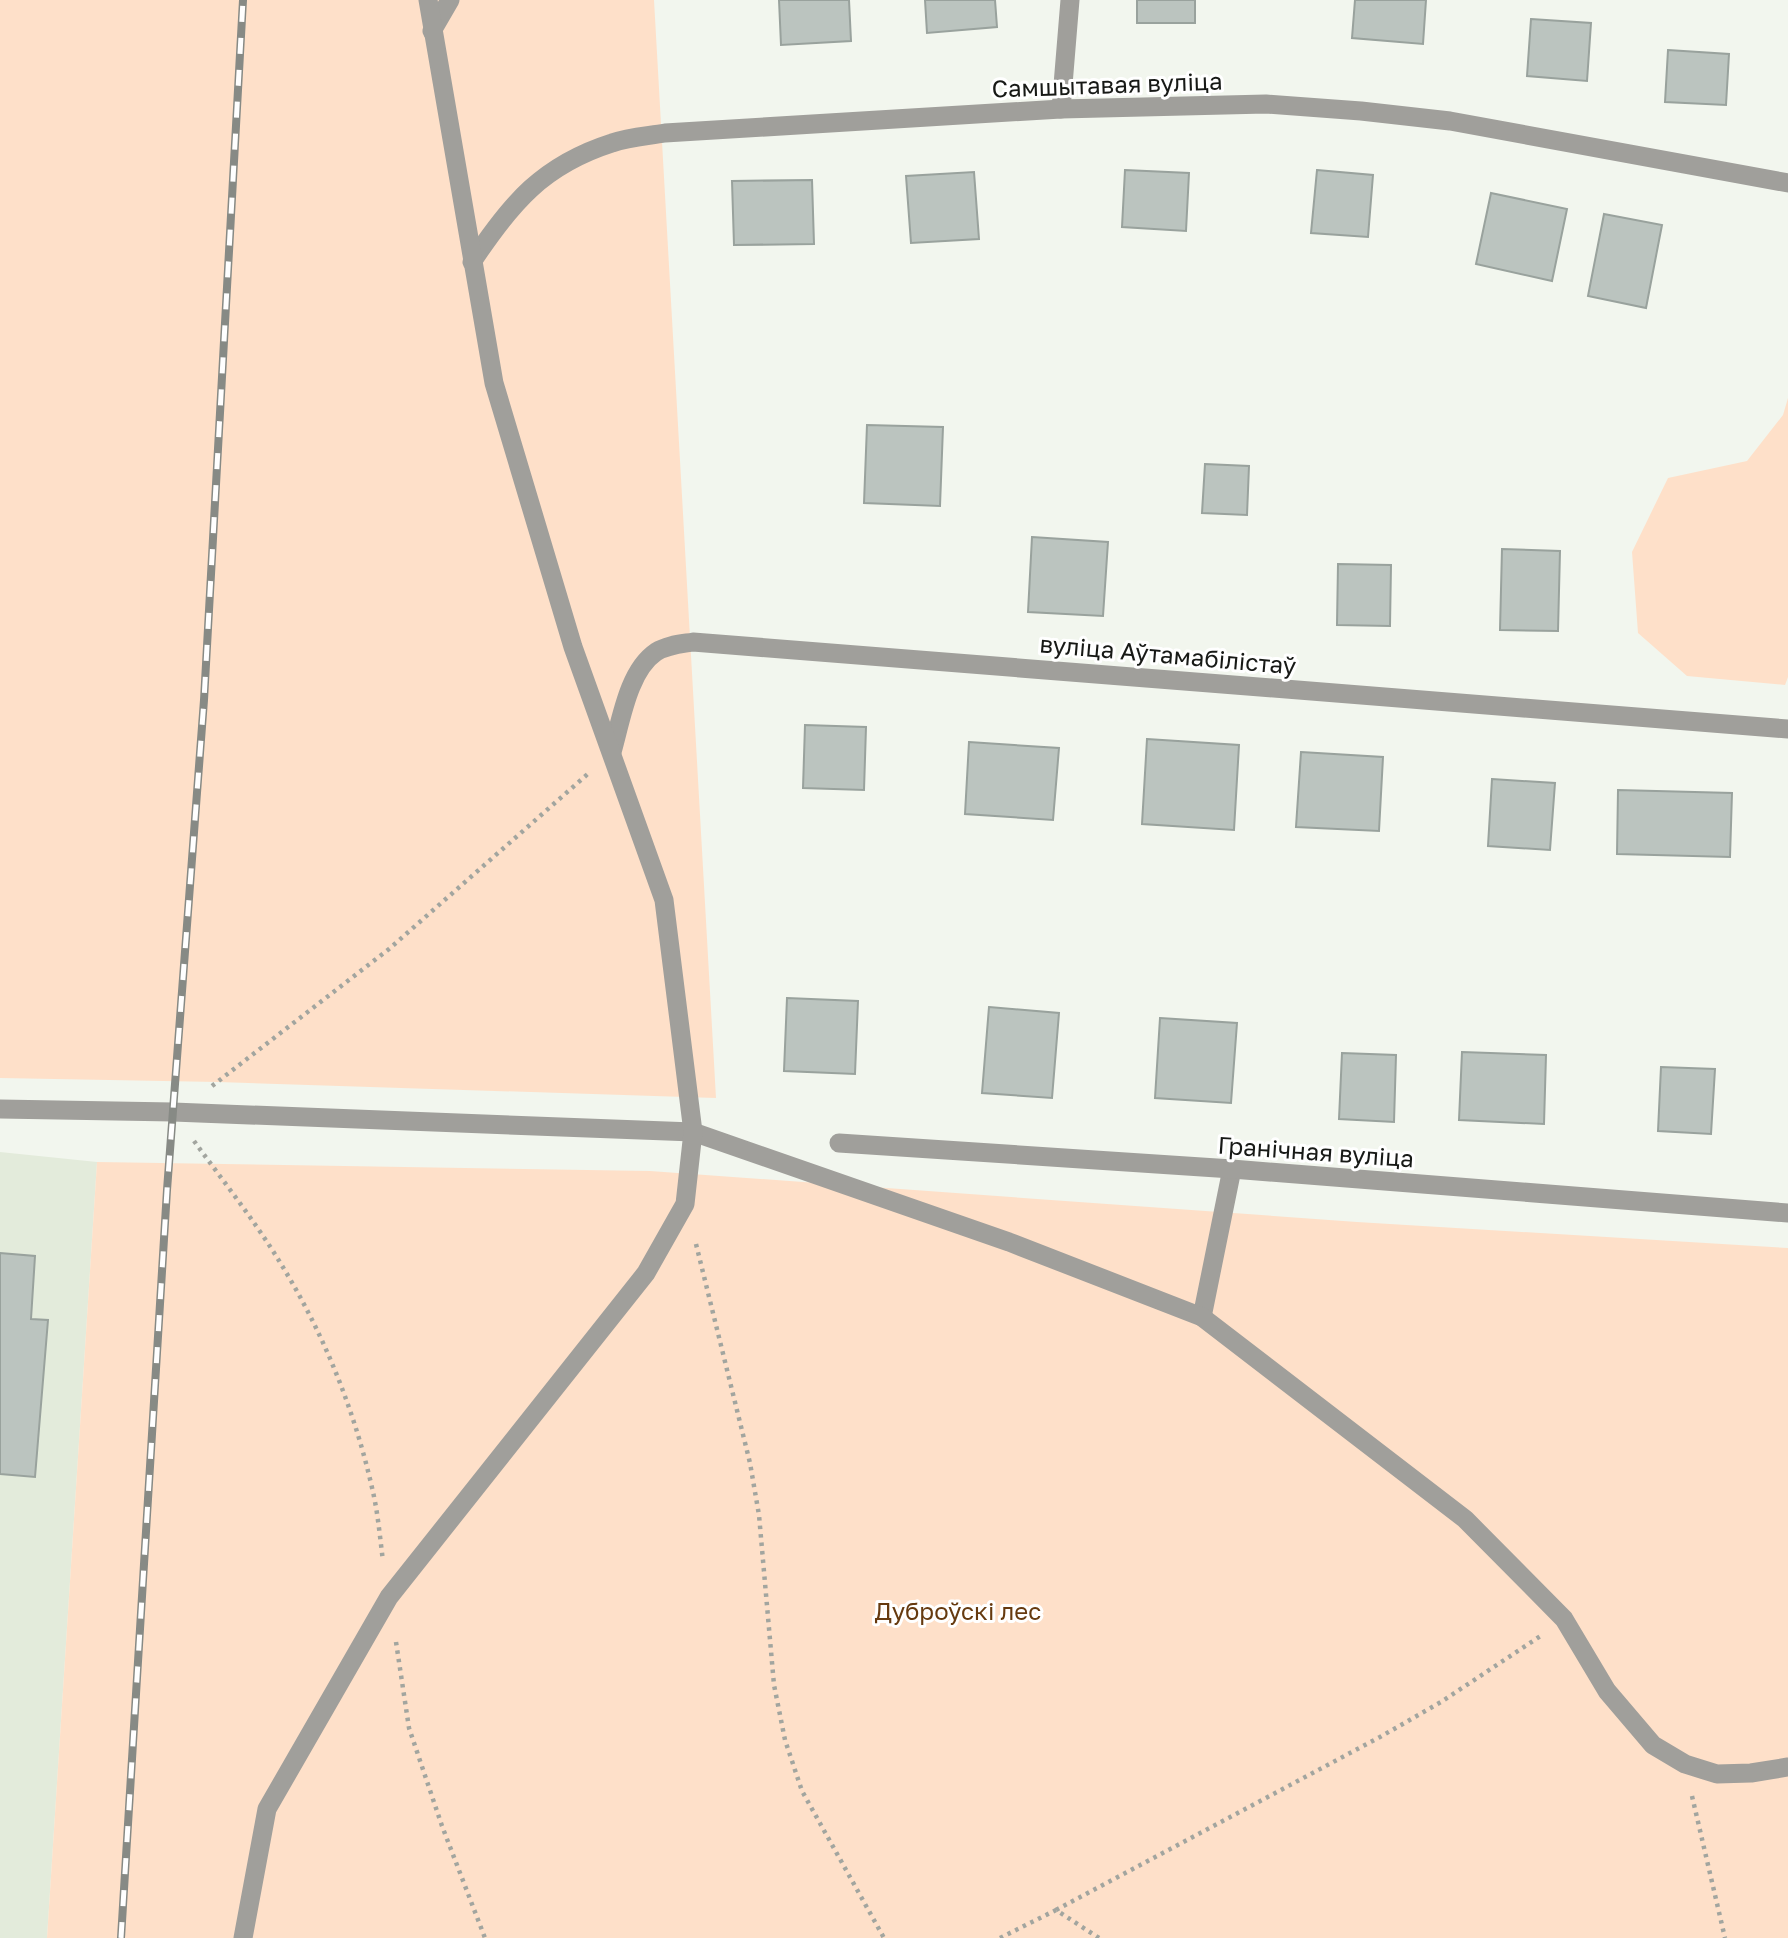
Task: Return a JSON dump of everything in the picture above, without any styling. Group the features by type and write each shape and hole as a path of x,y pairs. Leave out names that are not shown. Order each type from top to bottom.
{"street":[{"path":"243,1938 267,1809 389,1597 646,1273 685,1205 693,1132 664,900 573,647 494,383 428,0"},
{"path":"432,31 450,0"},
{"path":"1061,109 1070,0"},
{"name":"Самшытавая вуліца","path":"472,262 495,227 528,189 569,161 614,142 665,133 1061,109 1266,104 1361,111 1450,121 1788,183"},
{"name":"вуліца Аўтамабілістаў","path":"612,752 634,678 643,664 656,652 672,645 693,642 1788,729"},
{"path":"0,1109 173,1112 693,1132 1009,1242 1202,1317 1465,1519 1564,1619 1607,1691 1653,1745 1685,1764 1717,1774 1751,1773 1788,1767"},
{"name":"Гранічная вуліца","path":"839,1143 1232,1169 1788,1213"},
{"path":"1202,1317 1232,1169"}],"path":[{"path":"685,1205 750,1463 759,1515 775,1685 785,1740 803,1791 884,1938"},
{"path":"389,1597 409,1728 442,1826 485,1938"},
{"path":"1000,1938 1441,1702 1564,1619"},
{"path":"1685,1764 1725,1938"},
{"path":"1056,1910 1100,1938"}],"shaded area":[{"path":"0,1152 97,1162 47,1938 0,1938"}],"green space":[{"path":"0,0 654,0 716,1098 0,1078"},
{"path":"1788,398 1788,677 1785,685 1687,676 1638,633 1632,552 1668,478 1747,461 1783,415"},
{"name":"Дуброўскі лес","path":"97,1162 650,1171 1357,1222 1788,1248 1788,1938 47,1938"}],"building":[{"path":"779,0 849,0 851,41 781,45"},
{"path":"925,0 995,0 997,27 927,33"},
{"path":"1137,0 1195,0 1195,23 1137,23"},
{"path":"1355,0 1426,0 1423,44 1352,38"},
{"path":"1531,19 1591,23 1587,81 1527,76"},
{"path":"1668,50 1729,54 1726,105 1665,102"},
{"path":"1125,170 1189,173 1186,231 1122,227"},
{"path":"1317,170 1373,175 1368,237 1311,233"},
{"path":"974,172 979,239 911,243 906,176"},
{"path":"812,180 814,244 734,245 732,181"},
{"path":"1491,193 1567,209 1552,281 1476,264"},
{"path":"1604,214 1662,225 1646,308 1588,296"},
{"path":"867,425 943,427 940,506 864,503"},
{"path":"1205,464 1249,466 1247,515 1202,513"},
{"path":"1032,537 1108,542 1103,616 1028,612"},
{"path":"1502,549 1560,551 1558,631 1500,630"},
{"path":"1338,564 1391,565 1390,626 1337,625"},
{"path":"805,725 866,727 864,790 803,788"},
{"path":"1147,739 1239,745 1234,830 1142,824"},
{"path":"969,742 1059,748 1053,820 965,814"},
{"path":"1301,752 1383,757 1379,831 1296,827"},
{"path":"1492,779 1555,783 1550,850 1488,846"},
{"path":"1618,790 1732,793 1730,857 1617,854"},
{"path":"787,998 858,1001 855,1074 784,1071"},
{"path":"989,1007 1059,1013 1052,1098 982,1093"},
{"path":"1160,1018 1237,1023 1231,1103 1155,1098"},
{"path":"1462,1052 1546,1055 1544,1124 1459,1120"},
{"path":"1342,1053 1396,1055 1394,1122 1339,1119"},
{"path":"1661,1067 1715,1069 1711,1134 1658,1131"},
{"path":"0,1253 35,1256 31,1319 48,1320 35,1477 0,1474"}],"railway":[{"path":"121,1938 167,1190 204,700 243,0"}]}
